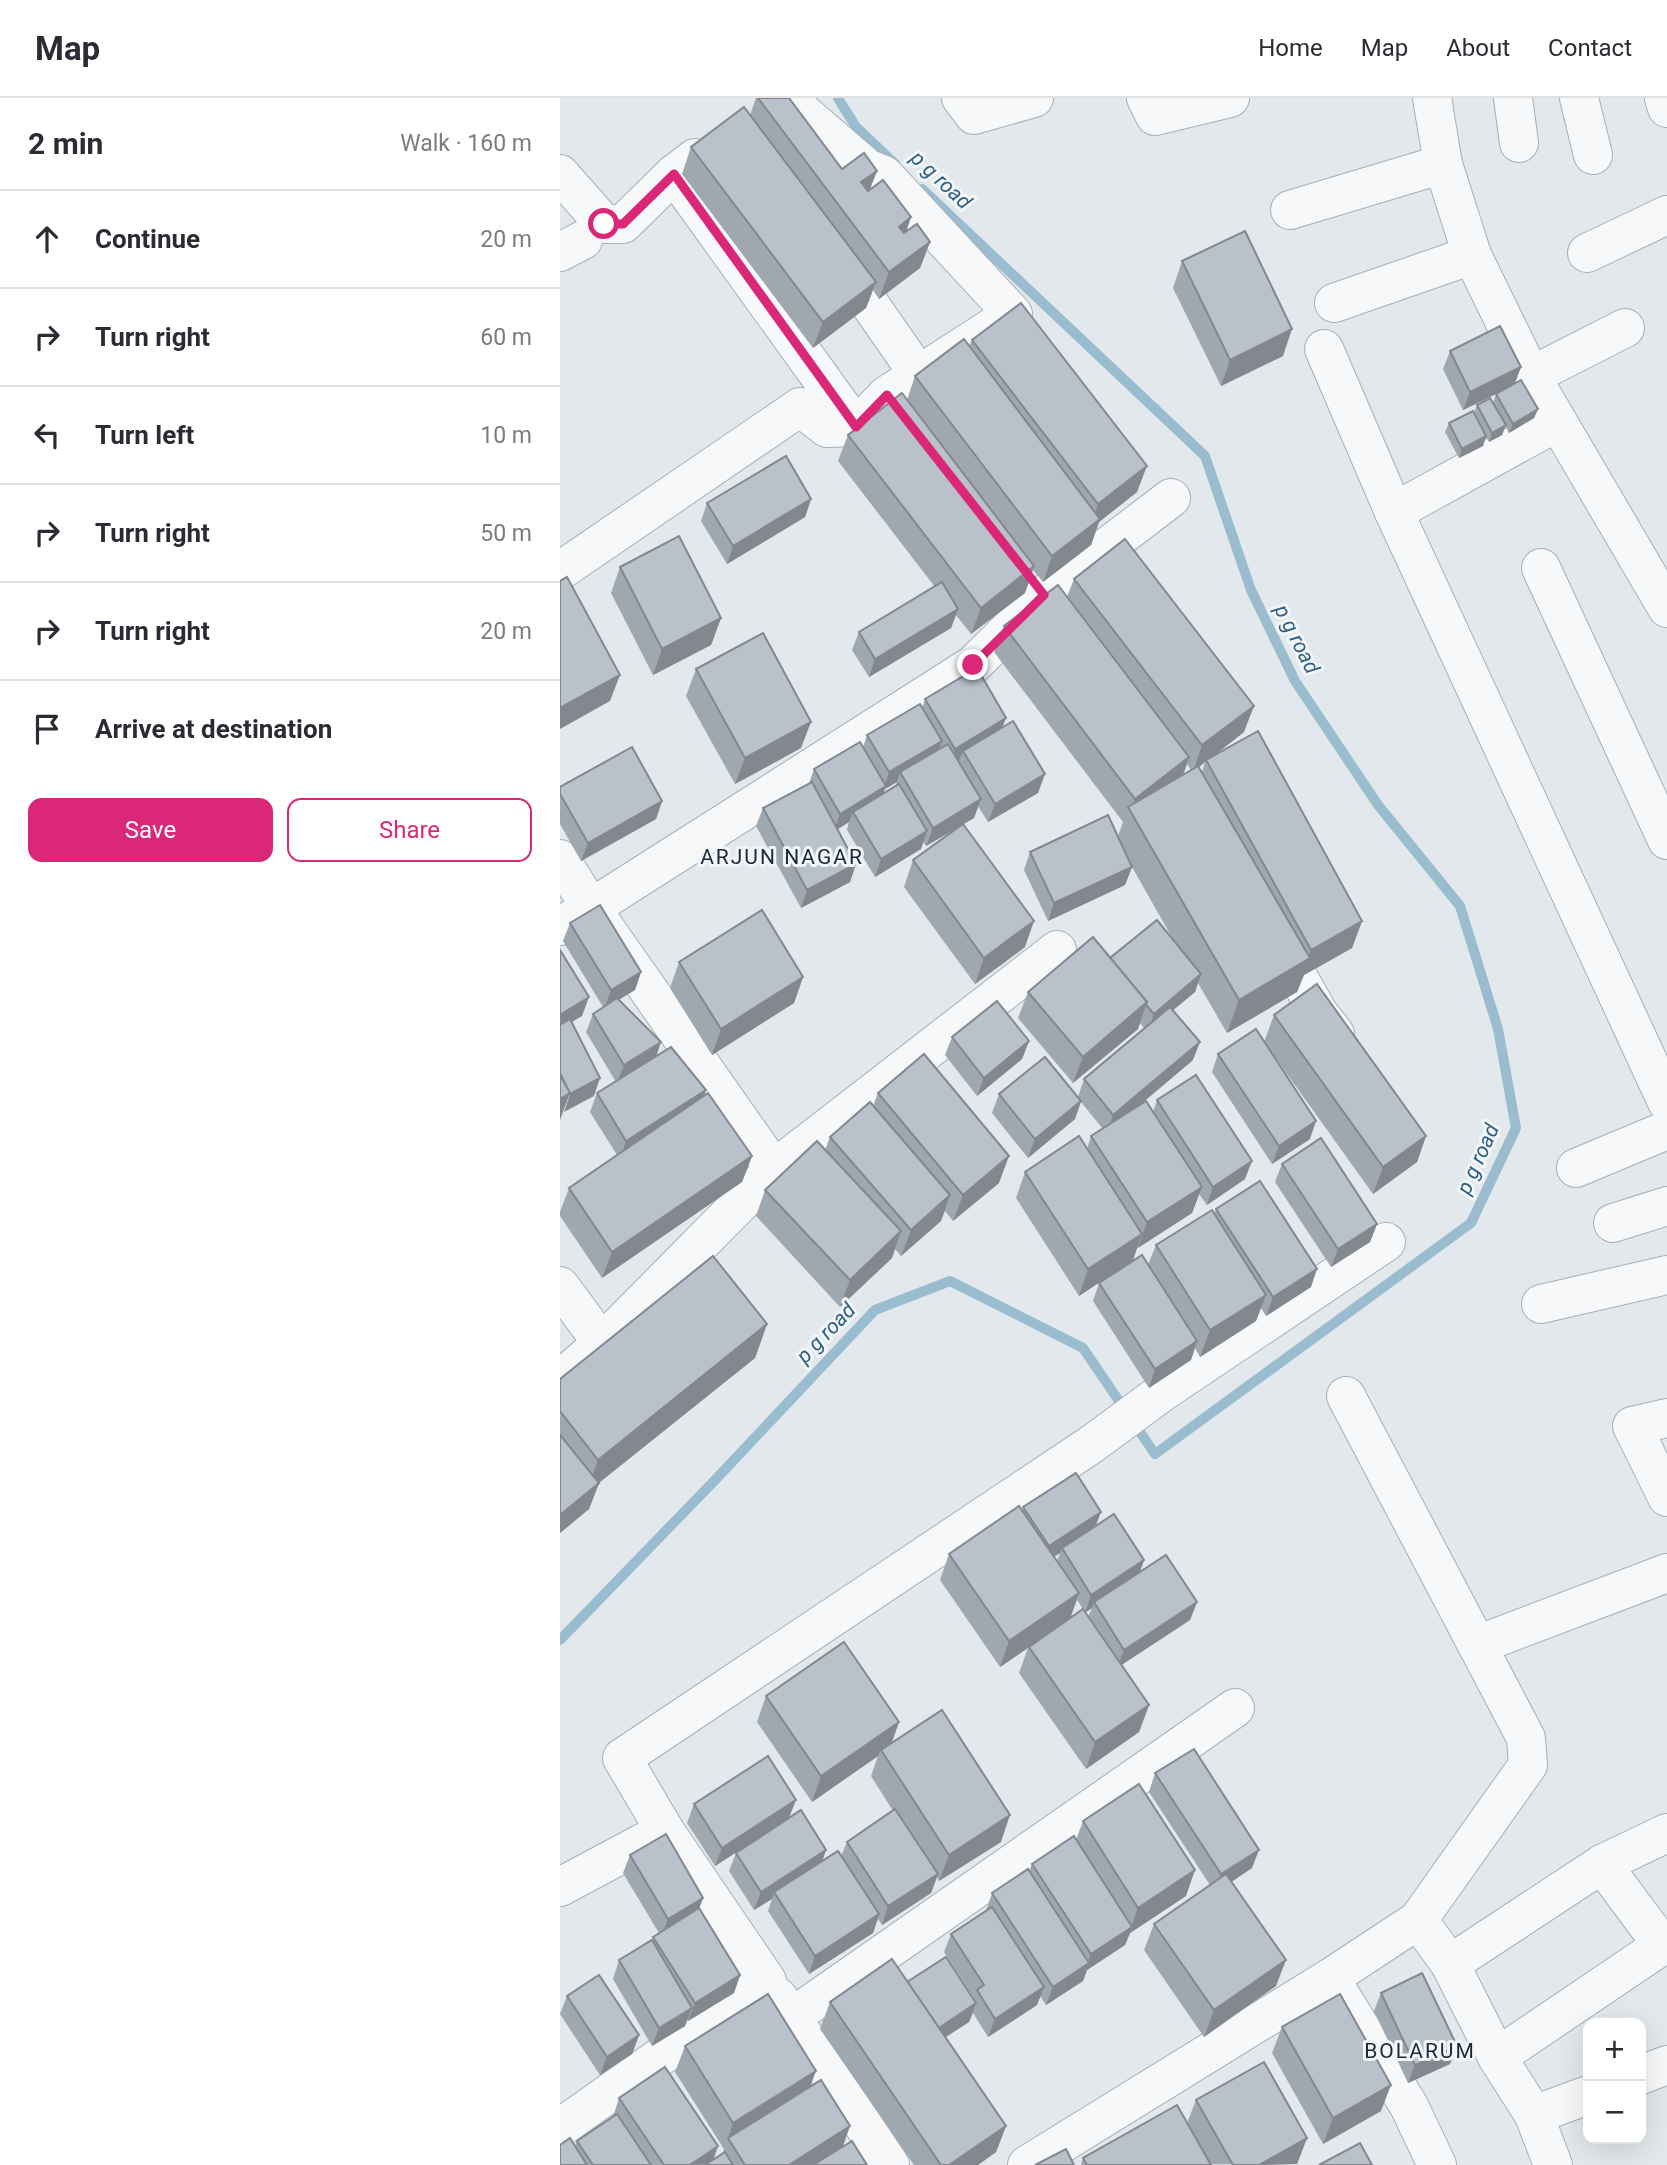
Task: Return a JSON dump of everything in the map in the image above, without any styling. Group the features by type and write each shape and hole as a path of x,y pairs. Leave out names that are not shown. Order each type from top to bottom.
{"street":[{"path":"961,98 974,115 1034,98"},
{"path":"1146,98 1155,116 1230,98"},
{"path":"1432,98 1443,164 1472,255 1531,376 1667,608"},
{"path":"1513,98 1519,144"},
{"path":"1579,98 1592,155"},
{"path":"1664,98 1667,108"},
{"path":"560,174 604,224 623,224 674,174 759,112 884,175 1013,314 903,385 856,427 827,429 800,407 560,571"},
{"path":"1290,210 1443,164"},
{"path":"674,174 856,427"},
{"path":"1587,253 1667,215"},
{"path":"823,238 945,469"},
{"path":"1334,303 1472,255"},
{"path":"1531,376 1625,328"},
{"path":"1324,349 1394,512 1667,1102"},
{"path":"1394,512 1557,422"},
{"path":"576,917 973,665 1044,595 1171,498"},
{"path":"1019,563 1069,627"},
{"path":"1541,568 1667,839"},
{"path":"560,859 576,917 774,1169"},
{"path":"1259,907 1318,1012 1358,1064"},
{"path":"560,1380 602,1343 774,1169 1057,950"},
{"path":"1576,1168 1667,1130"},
{"path":"1613,1223 1667,1206"},
{"path":"890,2165 665,1831 622,1758 1092,1444 1164,1391 1386,1242"},
{"path":"1541,1304 1667,1275"},
{"path":"560,1286 602,1343"},
{"path":"1027,2165 1330,1978 1418,1920 1528,1765 1526,1738 1346,1396"},
{"path":"1667,1418 1632,1426 1667,1497"},
{"path":"1477,1645 1667,1573"},
{"path":"792,2017 1235,1708"},
{"path":"560,1887 665,1831"},
{"path":"1450,1964 1602,1864 1667,1833"},
{"path":"1497,2057 1664,1943 1602,1864"},
{"path":"1418,1920 1450,1964 1497,2057 1534,2115 1553,2165"},
{"path":"1330,1978 1409,2106 1437,2165"},
{"path":"560,2128 767,1980"},
{"path":"1646,2073 1667,2065"},
{"path":"1534,2115 1583,2097"}],"building":[{"path":"758,98 789,98 842,169 864,153 877,171 861,182 868,191 883,180 911,217 899,227 904,233 917,224 930,242 889,272"},
{"path":"744,107 876,282 823,322 691,147"},
{"path":"1245,231 1292,329 1230,360 1182,261"},
{"path":"1021,303 1147,466 1098,504 972,340"},
{"path":"1500,326 1521,367 1470,392 1450,351"},
{"path":"964,339 1100,519 1052,556 915,376"},
{"path":"1521,380 1538,409 1513,424 1496,394"},
{"path":"902,393 1034,566 981,608 848,435"},
{"path":"1490,398 1506,425 1492,433 1477,405"},
{"path":"1473,411 1486,436 1462,449 1449,423"},
{"path":"786,456 811,499 733,546 707,503"},
{"path":"679,536 721,618 662,649 620,567"},
{"path":"1125,539 1254,706 1202,745 1074,579"},
{"path":"567,577 620,675 560,708 560,581"},
{"path":"942,582 958,609 875,659 859,632"},
{"path":"1058,585 1189,757 1135,799 1004,626"},
{"path":"763,633 811,722 745,758 696,669"},
{"path":"977,668 1006,718 955,749 925,699"},
{"path":"920,704 942,741 889,772 867,735"},
{"path":"1013,721 1045,774 995,804 963,751"},
{"path":"1258,731 1362,921 1311,950 1206,760"},
{"path":"860,742 886,786 840,814 814,769"},
{"path":"948,744 981,799 933,828 900,772"},
{"path":"632,747 662,801 588,843 560,794 560,787"},
{"path":"1198,766 1310,958 1239,1000 1128,807"},
{"path":"812,782 856,864 807,890 763,808"},
{"path":"899,784 927,831 881,859 853,812"},
{"path":"1108,815 1132,867 1054,903 1030,852"},
{"path":"963,824 1034,921 984,958 913,860"},
{"path":"600,905 641,972 611,990 570,923"},
{"path":"762,910 803,977 721,1029 679,962"},
{"path":"1157,920 1201,974 1154,1014 1110,958"},
{"path":"1093,937 1147,1002 1083,1057 1028,992"},
{"path":"560,950 589,997 560,1015"},
{"path":"1317,984 1426,1136 1383,1167 1274,1015"},
{"path":"617,998 661,1042 624,1065 593,1014"},
{"path":"997,1001 1029,1041 984,1078 952,1037"},
{"path":"1170,1007 1200,1042 1113,1115 1084,1079"},
{"path":"570,1019 600,1078 570,1094 560,1073 560,1025"},
{"path":"1256,1029 1316,1121 1279,1146 1218,1054"},
{"path":"671,1047 706,1090 626,1141 597,1093"},
{"path":"924,1054 1009,1156 963,1195 878,1093"},
{"path":"1045,1057 1081,1101 1035,1139 999,1094"},
{"path":"560,1075 570,1093 560,1099"},
{"path":"1196,1075 1252,1161 1213,1187 1157,1100"},
{"path":"708,1093 752,1156 612,1252 569,1188"},
{"path":"1146,1101 1202,1187 1147,1222 1091,1136"},
{"path":"870,1102 950,1195 911,1230 830,1137"},
{"path":"1079,1136 1142,1234 1088,1269 1025,1172"},
{"path":"1321,1138 1377,1224 1338,1249 1282,1164"},
{"path":"817,1141 901,1231 850,1280 765,1190"},
{"path":"1260,1181 1317,1269 1273,1297 1216,1209"},
{"path":"1212,1210 1266,1295 1210,1330 1156,1245"},
{"path":"1142,1255 1197,1341 1155,1369 1099,1283"},
{"path":"713,1256 767,1324 598,1460 560,1411 560,1379"},
{"path":"560,1435 599,1483 560,1515"},
{"path":"1076,1473 1101,1512 1049,1546 1023,1507"},
{"path":"1019,1506 1079,1593 1009,1641 949,1554"},
{"path":"1114,1514 1144,1560 1091,1595 1062,1548"},
{"path":"1166,1555 1197,1602 1124,1650 1094,1602"},
{"path":"1083,1609 1149,1705 1095,1742 1029,1647"},
{"path":"844,1642 899,1722 821,1776 766,1696"},
{"path":"942,1710 1010,1815 949,1855 881,1750"},
{"path":"1194,1749 1259,1850 1221,1874 1155,1773"},
{"path":"768,1756 796,1800 722,1848 694,1804"},
{"path":"1139,1784 1195,1870 1138,1908 1083,1821"},
{"path":"895,1809 938,1874 888,1906 847,1842"},
{"path":"801,1810 826,1850 761,1892 736,1853"},
{"path":"666,1834 703,1898 668,1919 630,1855"},
{"path":"1074,1836 1132,1927 1091,1954 1032,1864"},
{"path":"838,1851 879,1914 815,1956 774,1892"},
{"path":"1028,1869 1089,1963 1053,1987 992,1893"},
{"path":"1226,1874 1286,1960 1214,2010 1154,1924"},
{"path":"992,1907 1044,1987 995,2019 977,1990 984,1985 951,1934"},
{"path":"699,1908 740,1975 695,2003 653,1937"},
{"path":"652,1940 692,2008 659,2028 619,1960"},
{"path":"946,1957 976,2003 939,2028 907,1982"},
{"path":"892,1959 1006,2126 949,2165 941,2165 830,2002"},
{"path":"1422,1973 1457,2046 1415,2065 1381,1993"},
{"path":"599,1975 639,2035 607,2057 567,1996"},
{"path":"768,1994 816,2071 733,2123 685,2046"},
{"path":"1340,1994 1391,2085 1333,2118 1282,2027"},
{"path":"1264,2062 1307,2138 1259,2165 1233,2165 1196,2100"},
{"path":"665,2067 718,2146 690,2165 664,2165 619,2098"},
{"path":"821,2080 850,2126 789,2165 745,2165 728,2138"},
{"path":"1177,2105 1211,2165 1087,2165 1083,2158"},
{"path":"617,2114 651,2165 593,2165 577,2141"},
{"path":"570,2138 587,2165 560,2165 560,2145"},
{"path":"852,2141 867,2165 813,2165"},
{"path":"1360,2143 1372,2165 1319,2165"},
{"path":"1066,2149 1074,2165 1035,2165"},
{"path":"725,2152 733,2165 705,2165"}],"waterway":[{"name":"p g road","path":"838,98 856,127 895,164"},
{"name":"p g road","path":"560,1640 875,1310 950,1281 1083,1348 1155,1454 1471,1223 1516,1128 1498,1029 1460,906 1378,805 1295,681 1251,590 1205,456 922,189"}],"district":[{"name":"ARJUN NAGAR","path":"782,857"},
{"name":"BOLARUM","path":"1420,2051"}],"route":[{"path":"604,224 623,224 674,174 856,427 887,395 1044,595 973,665"}]}
